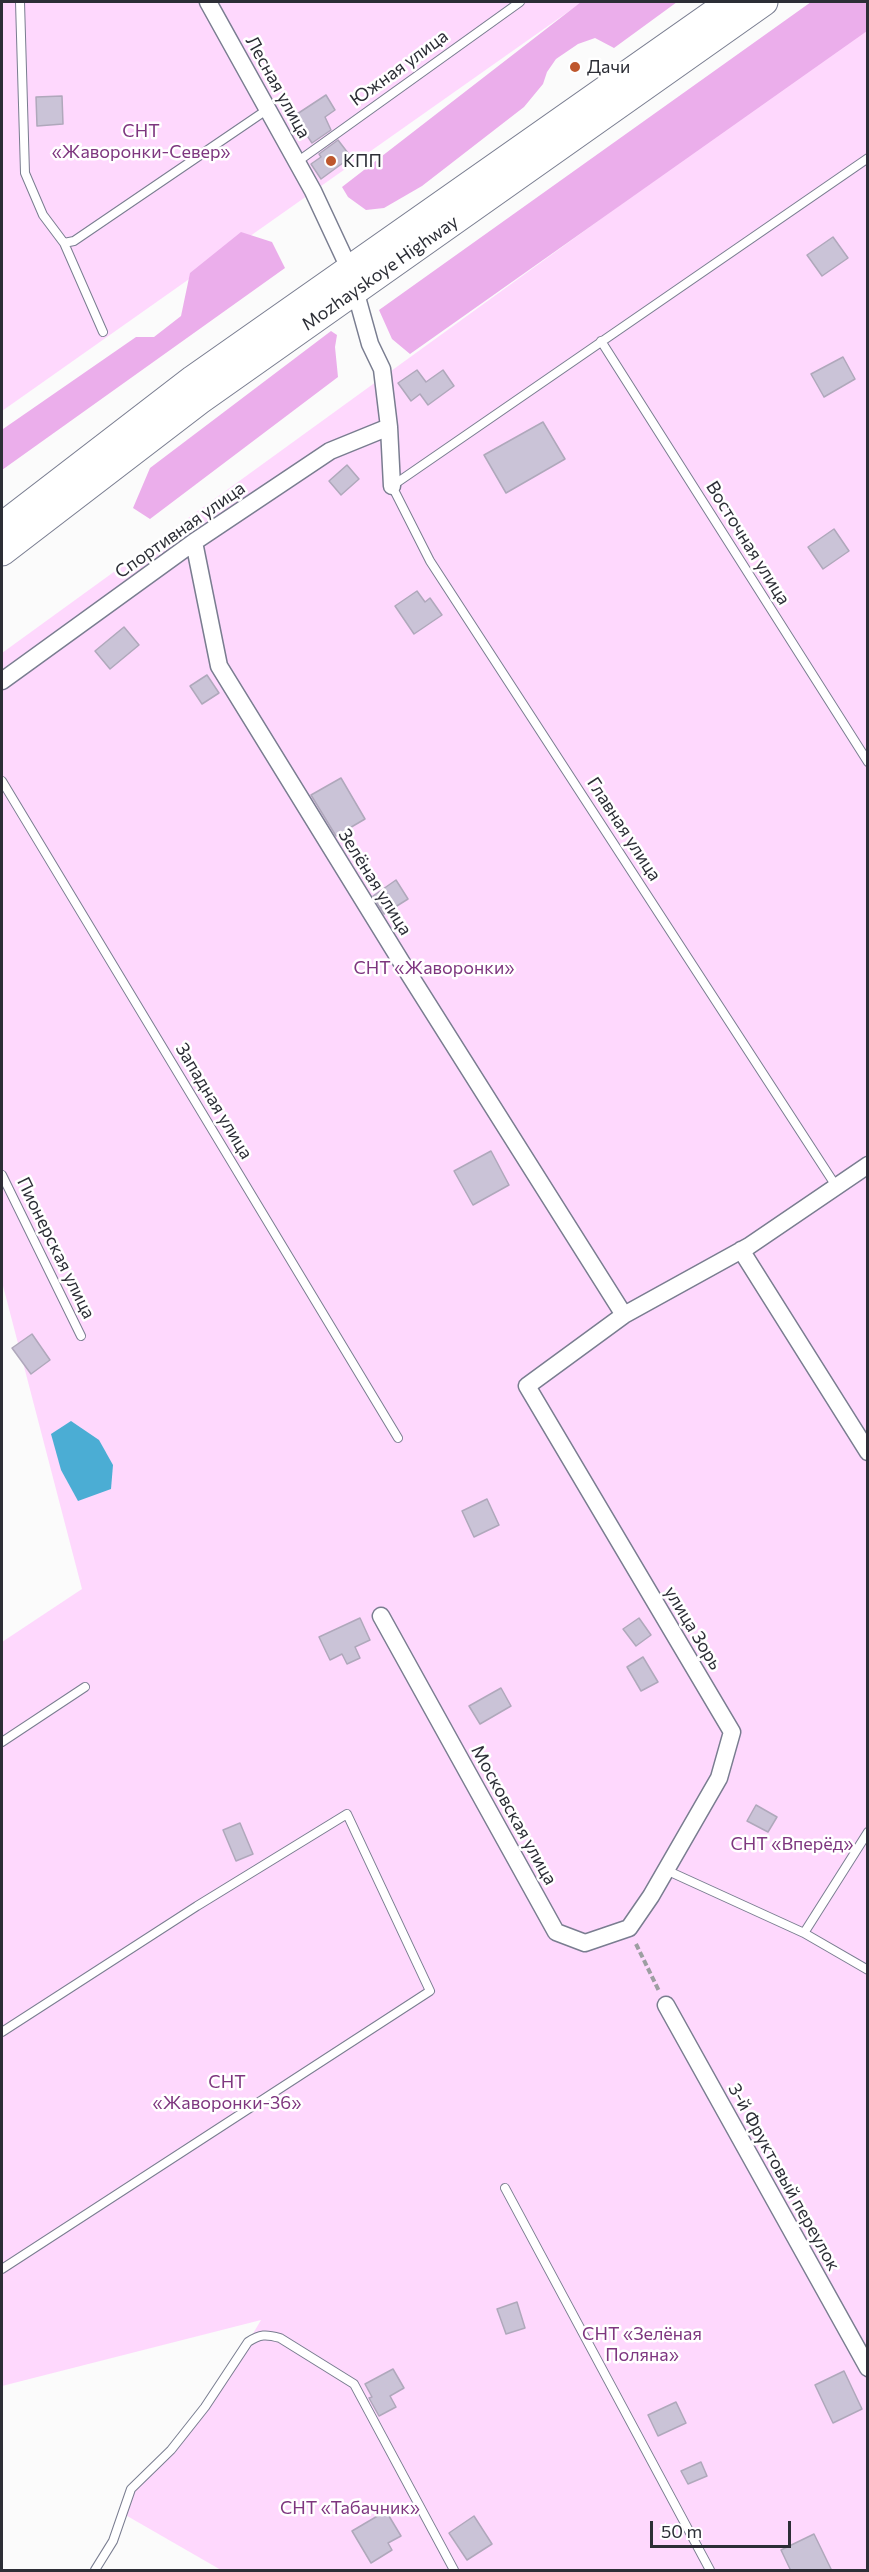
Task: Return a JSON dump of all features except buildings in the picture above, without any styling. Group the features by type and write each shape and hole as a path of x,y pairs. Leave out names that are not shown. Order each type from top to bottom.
{"main road":[{"name":"Mozhayskoye Highway","path":"2,552 199,401 352,279 730,2"},
{"name":"Mozhayskoye Highway","path":"2,526 193,379 352,279 764,2"}],"street":[{"name":"Лесная улица","path":"208,2 313,191 352,279 370,344 382,369 389,426 392,486"},
{"name":"Спортивная улица","path":"2,681 194,542 330,451 389,426"},
{"name":"Зелёная улица","path":"194,542 219,666 402,963 624,1315"},
{"path":"624,1315 741,1250 867,1165"},
{"path":"741,1250 867,1452"},
{"name":"улица Зорь","path":"624,1315 527,1386 732,1732 719,1778 651,1896 629,1928"},
{"name":"Московская улица","path":"381,1616 556,1932 585,1943 629,1928"},
{"name":"3-й Фруктовый переулок","path":"666,2005 867,2368"}],"lane":[{"path":"20,2 24,173 43,215 64,243 103,332"},
{"name":"Южная улица","path":"297,162 520,2"},
{"path":"64,243 74,242 268,109"},
{"path":"392,486 867,158"},
{"name":"Восточная улица","path":"602,341 867,762"},
{"name":"Главная улица","path":"392,486 430,561 836,1186"},
{"name":"Западная улица","path":"2,782 398,1438"},
{"name":"Пионерская улица","path":"2,1175 81,1336"},
{"path":"2,1742 85,1687"},
{"path":"2,2032 197,1906 347,1814 430,1991 2,2269"},
{"path":"804,1934 867,1832"},
{"path":"666,1870 804,1934 867,1970"},
{"path":"505,2188 710,2571"},
{"path":"95,2571 113,2541 131,2489 171,2450 205,2407 248,2342 259,2335 267,2334 280,2338 354,2384 454,2571"}],"path":[{"path":"629,1928 666,2005"}],"green space":[{"name":"СНТ «Жаворонки-Север»","path":"2,2 582,2 2,411"},
{"name":"СНТ «Жаворонки»","path":"867,26 867,2570 221,2570 122,2513 131,2489 171,2450 248,2342 261,2320 2,2386 2,1642 82,1589 2,1282 2,653"}],"shaded area":[{"path":"581,2 677,2 614,48 595,38 578,44 556,59 547,72 543,84 524,107 422,186 384,208 366,210 348,197 342,187"},
{"path":"811,2 867,2 867,31 410,354 392,339 379,310"},
{"path":"241,232 272,242 285,268 2,470 2,425 3,429 136,337 154,337 181,316 190,273"},
{"path":"331,331 337,335 335,347 338,377 150,519 133,508 150,468"}],"water":[{"path":"71,1421 99,1440 113,1465 111,1489 78,1501 61,1470 51,1434"}],"place":[{"name":"Дачи","path":"575,67"},
{"name":"КПП","path":"331,161"}],"park label":[{"name":"СНТ «Вперёд»","path":"792,1844"},
{"name":"СНТ «Жаворонки-36»","path":"227,2092"},
{"name":"СНТ «Зелёная Поляна»","path":"642,2344"},
{"name":"СНТ «Табачник»","path":"350,2508"}]}
